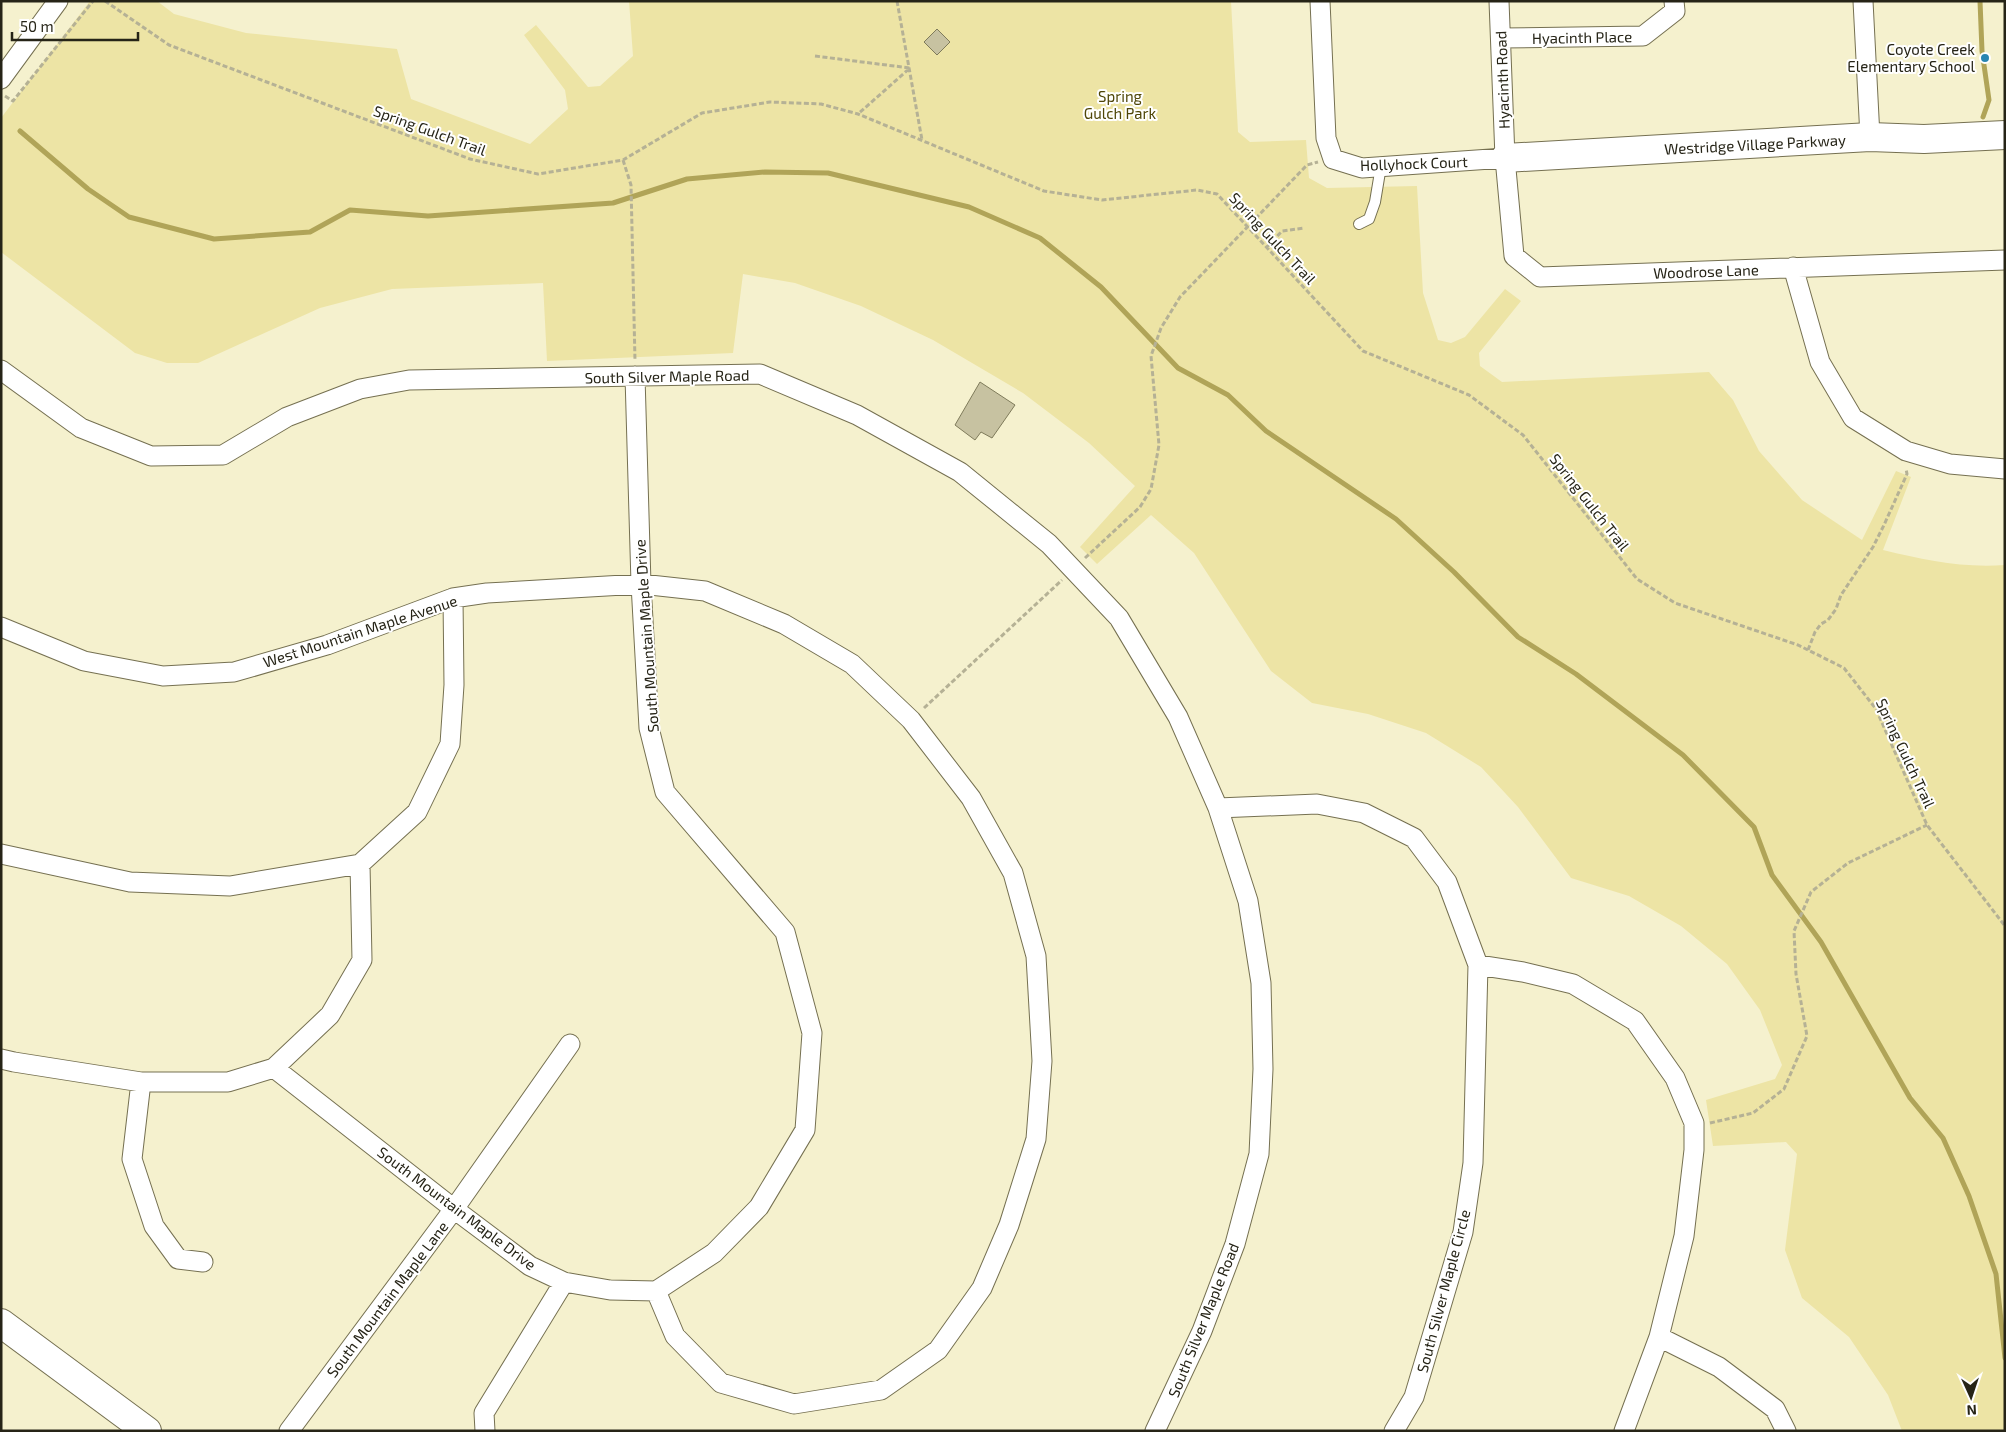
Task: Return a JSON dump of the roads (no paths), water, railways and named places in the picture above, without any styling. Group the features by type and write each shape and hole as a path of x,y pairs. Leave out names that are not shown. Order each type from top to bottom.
{"street":[{"path":"1,80 58,1"},
{"name":"Hollyhock Court","path":"1320,1 1326,138 1333,159 1362,168 1504,158"},
{"name":"Hyacinth Road","path":"1499,1 1504,158"},
{"name":"Hyacinth Place","path":"1501,38 1642,36 1675,11 1674,1"},
{"path":"1862,1 1870,137"},
{"name":"Westridge Village Parkway","path":"1504,158 1870,137 1924,139 2005,136"},
{"name":"Woodrose Lane","path":"1504,158 1514,256 1540,277 2005,260"},
{"path":"1793,267 1820,362 1853,418 1906,451 1950,464 2005,469"},
{"name":"South Silver Maple Road","path":"1,370 81,428 151,456 223,455 286,417 360,389 410,380 760,374 857,415 960,472 1049,544 1119,618 1178,717 1218,808 1248,901 1261,983 1262,1069 1259,1154 1235,1244 1202,1331 1156,1431"},
{"name":"South Mountain Maple Drive","path":"274,1068 530,1266 564,1282 610,1290 656,1291 714,1253 759,1207 804,1130 812,1033 785,932 665,792 649,728 641,584 635,376"},
{"name":"West Mountain Maple Avenue","path":"1,627 84,661 163,676 234,672 327,645 453,598 487,592 641,584 705,591 784,624 852,664 911,720 971,798 1013,873 1036,956 1042,1062 1036,1140 1009,1225 982,1288 938,1350 881,1390 794,1404 721,1383 675,1336 656,1291"},
{"path":"1,854 130,882 230,886 360,864 416,812 450,744 454,685 453,598"},
{"name":"South Silver Maple Circle","path":"1218,808 1317,804 1364,812 1414,838 1447,882 1478,965 1473,1163 1463,1232 1414,1397 1394,1431"},
{"path":"1,1059 141,1082 228,1082 274,1068 330,1015 362,960 360,864"},
{"path":"1478,965 1523,972 1573,984 1635,1021 1675,1078 1694,1124 1694,1150 1684,1236 1659,1337 1624,1431"},
{"name":"South Mountain Maple Lane","path":"289,1431 454,1209 570,1044"},
{"path":"141,1082 132,1159 154,1226 178,1259 203,1262"},
{"path":"485,1431 484,1413 564,1282"},
{"path":"1,1323 147,1431"},
{"path":"1659,1337 1719,1366 1775,1409 1786,1431"}],"lane":[{"path":"1359,224 1369,219 1375,202 1381,166"}],"waterway":[{"path":"1980,1 1982,51 1989,100 1983,117"},
{"path":"20,131 88,189 129,217 214,239 310,232 350,210 428,216 613,203 687,179 765,172 828,173 969,207 1040,238 1101,287 1178,368 1228,395 1266,431 1396,519 1454,572 1518,637 1576,674 1683,755 1754,827 1772,875 1821,942 1910,1098 1943,1138 1969,1196 1996,1274 2005,1358"}],"place":[{"name":"Coyote Creek Elementary School","path":"1985,58"}],"park label":[{"name":"Spring Gulch Park","path":"1120,104"}]}
